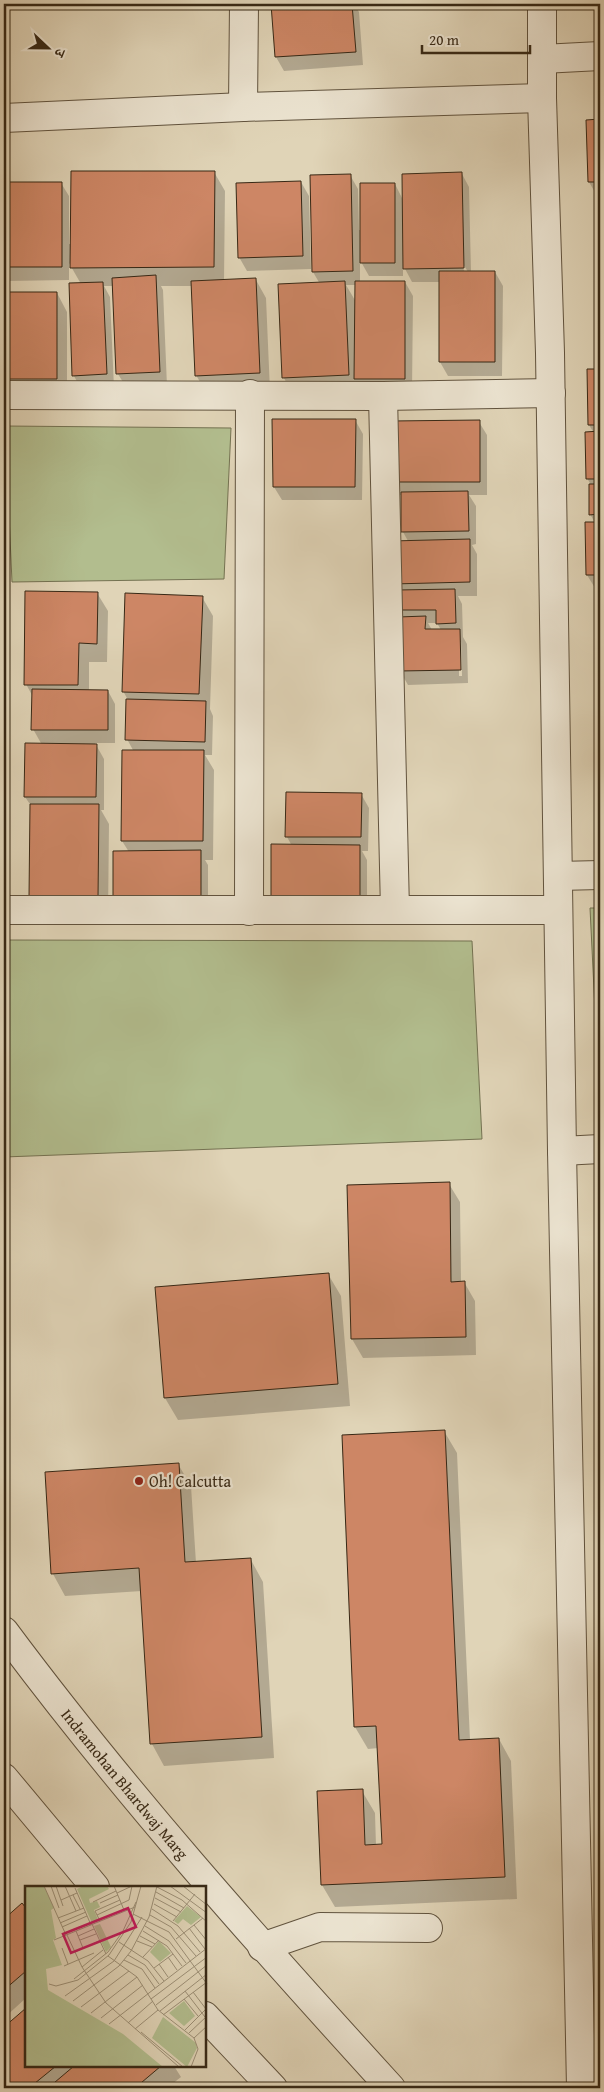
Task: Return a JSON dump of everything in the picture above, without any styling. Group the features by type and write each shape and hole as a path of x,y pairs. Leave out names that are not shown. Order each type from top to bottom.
{"street":[{"path":"244,4 244,107"},
{"path":"542,4 542,98 551,393 562,1152 590,1958 581,2088"},
{"path":"542,59 600,56"},
{"path":"4,118 244,107 542,98"},
{"path":"4,395 250,394 383,396 551,393"},
{"path":"249,910 250,394"},
{"path":"383,396 395,910"},
{"path":"558,876 600,875"},
{"path":"4,910 558,910"},
{"path":"562,1152 600,1149"},
{"name":"Indramohan Bhardwaj Marg","path":"4,1631 37,1676 262,1947 391,2088"},
{"path":"4,1778 94,1886"},
{"path":"262,1947 320,1927 428,1928"},
{"path":"206,2017 273,2088"}],"green space":[{"path":"5,426 231,428 224,579 12,582"},
{"path":"590,908 600,908 600,1112"},
{"path":"4,940 472,941 482,1139 4,1157"}],"building":[{"path":"271,4 352,4 356,52 275,57"},
{"path":"600,119 600,182 588,182 586,120"},
{"path":"71,171 215,171 214,267 70,268"},
{"path":"462,172 464,268 403,269 402,174"},
{"path":"351,174 353,271 312,272 310,175"},
{"path":"301,181 303,256 238,258 236,183"},
{"path":"4,182 62,182 62,267 4,267"},
{"path":"360,183 395,183 395,263 360,263"},
{"path":"439,271 495,271 495,362 439,362"},
{"path":"156,275 160,372 116,374 112,278"},
{"path":"256,278 260,373 195,376 191,281"},
{"path":"345,281 349,375 282,378 278,284"},
{"path":"355,281 405,281 405,379 354,379"},
{"path":"103,282 107,374 72,376 69,283"},
{"path":"4,292 57,292 57,379 4,379"},
{"path":"587,369 600,369 600,425 588,425"},
{"path":"272,419 356,419 355,487 273,487"},
{"path":"480,420 480,482 391,482 391,421"},
{"path":"600,431 600,479 586,479 585,432"},
{"path":"589,484 600,484 600,514 589,515"},
{"path":"468,491 469,531 401,532 401,492"},
{"path":"585,522 600,522 600,575 586,575"},
{"path":"470,539 470,582 392,584 391,541"},
{"path":"455,589 456,623 436,624 436,610 398,610 398,590"},
{"path":"25,591 98,592 97,644 79,643 78,685 24,685"},
{"path":"125,593 203,596 199,694 122,692"},
{"path":"426,616 425,629 460,629 461,670 399,671 398,617"},
{"path":"596,677 600,677 600,816 596,816"},
{"path":"32,689 108,690 108,730 31,730"},
{"path":"126,699 206,701 205,742 125,740"},
{"path":"25,743 97,744 96,797 24,797"},
{"path":"122,750 204,750 203,841 121,841"},
{"path":"286,792 362,793 361,837 285,837"},
{"path":"30,804 99,804 98,898 29,897"},
{"path":"271,844 360,845 360,901 271,899"},
{"path":"201,850 201,900 113,901 113,851"},
{"path":"599,1173 600,1173 600,1232"},
{"path":"450,1182 451,1282 465,1281 466,1337 351,1339 347,1185"},
{"path":"329,1273 338,1384 164,1398 155,1287"},
{"path":"445,1430 459,1740 499,1738 505,1877 321,1885 317,1791 363,1789 365,1845 382,1844 376,1726 354,1727 342,1435"},
{"path":"179,1463 185,1562 251,1558 262,1737 150,1744 139,1568 51,1574 45,1472"},
{"path":"22,1903 25,1907 25,1972 4,1990 4,1919"},
{"path":"25,2009 25,2067 55,2067 29,2088 4,2088 4,2027"},
{"path":"73,2067 160,2067 135,2088 48,2088"}],"place":[{"name":"Oh! Calcutta","path":"139,1481"}]}
